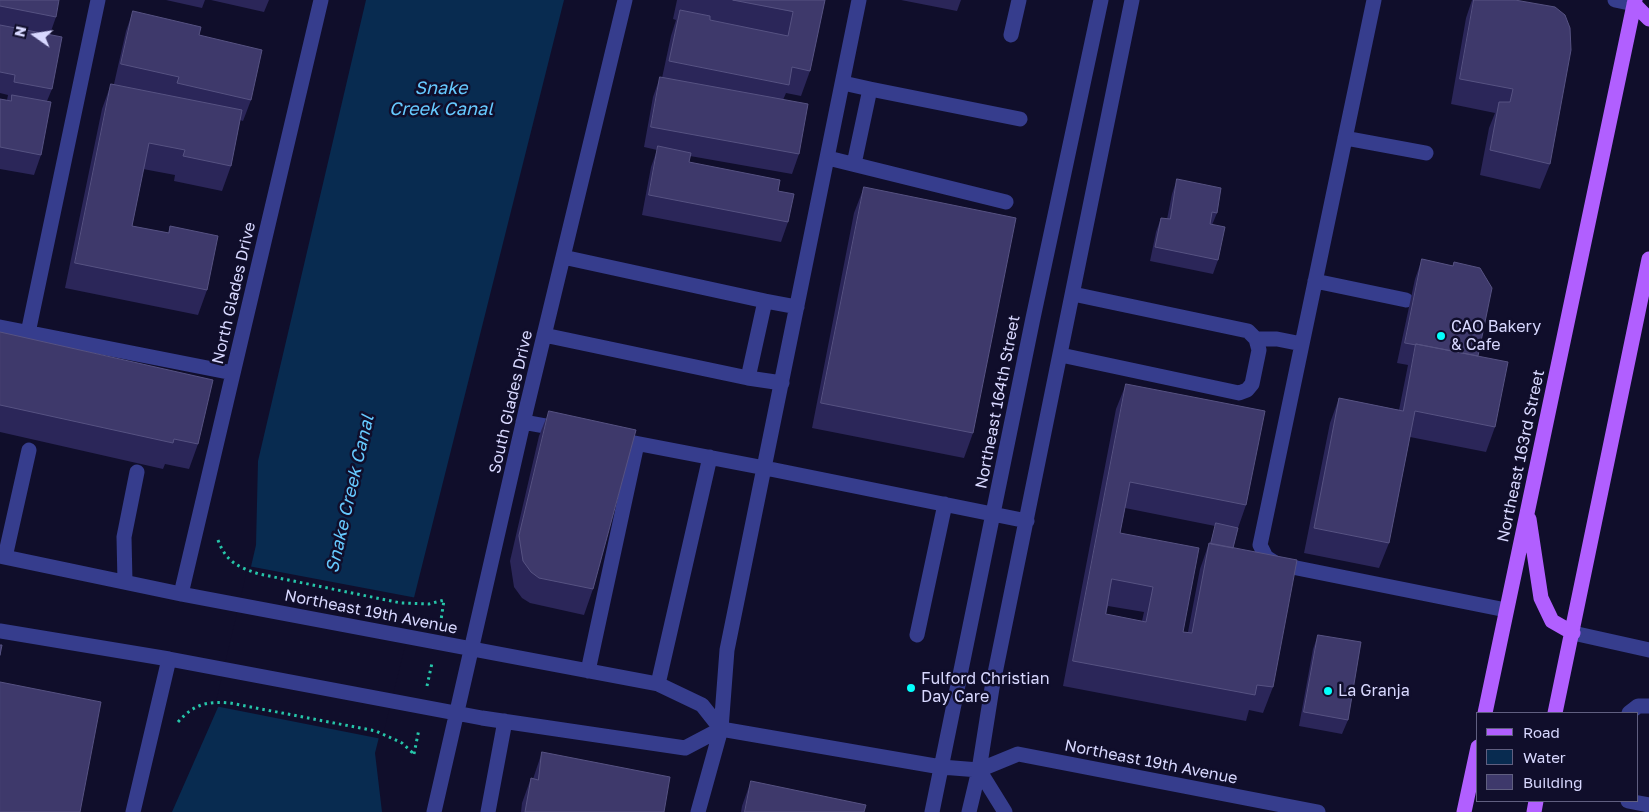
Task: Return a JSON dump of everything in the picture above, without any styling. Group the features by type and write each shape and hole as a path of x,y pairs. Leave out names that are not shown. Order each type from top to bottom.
{"main road":[{"path":"1635,2 1649,19"},
{"name":"Northeast 163rd Street","path":"1485,712 1635,2"},
{"path":"1556,712 1649,259"},
{"path":"1527,510 1541,598 1552,621 1573,633"},
{"path":"1464,812 1476,756"}],"street":[{"path":"28,333 98,0"},
{"name":"North Glades Drive","path":"181,594 321,0"},
{"name":"South Glades Drive","path":"434,812 523,422 625,0"},
{"path":"698,812 721,729 727,650 859,0"},
{"path":"1011,35 1019,0"},
{"name":"Northeast 164th Street","path":"932,812 1033,318 1101,0"},
{"path":"969,812 979,770 992,688 1132,0"},
{"path":"1374,0 1260,545 1266,557 1277,564 1506,610"},
{"path":"1615,0 1635,2"},
{"path":"843,83 1020,119"},
{"path":"854,164 870,89"},
{"path":"1346,138 1426,153"},
{"path":"828,158 1006,202"},
{"path":"563,257 797,307"},
{"path":"1316,281 1406,300"},
{"path":"1061,355 1239,393 1247,390 1252,384 1259,350 1256,339 1248,331 1073,294"},
{"path":"748,378 765,301"},
{"path":"0,327 233,373"},
{"path":"544,335 748,378 782,383"},
{"path":"1256,339 1277,339 1302,344"},
{"path":"523,422 574,432"},
{"path":"601,437 1027,521"},
{"path":"588,671 637,444"},
{"path":"3,557 28,450"},
{"path":"658,684 710,458"},
{"path":"125,582 124,537 137,472"},
{"path":"917,636 945,504"},
{"name":"Northeast 19th Avenue","path":"3,557 181,594 658,684 702,705 721,729 942,767 979,770 1018,754 1318,812"},
{"path":"0,631 169,659 457,713 685,748 721,729"},
{"path":"1573,633 1649,650"},
{"path":"133,812 169,659"},
{"path":"1630,712 1638,706 1649,706"},
{"path":"488,812 504,721"},
{"path":"979,770 1005,812"},
{"path":"1633,802 1649,805"}],"path":[{"path":"212,702 230,703 376,731 402,742 414,754 444,600 429,604 417,604 269,576 245,569"}],"water":[{"name":"Snake Creek Canal","path":"366,0 564,0 375,753 382,812 172,812 219,705 256,545 258,461"}],"pier":[{"path":"248,566 417,598 382,739 215,706"}],"building":[{"path":"0,0 59,0 56,17 0,6"},
{"path":"733,0 825,0 810,71 792,67 789,85 669,61 680,10 710,16 710,20 788,36 793,12"},
{"path":"1474,0 1515,0 1555,7 1565,15 1570,28 1571,50 1550,164 1490,150 1499,102 1510,102 1513,89 1460,79"},
{"path":"133,11 201,27 199,35 262,50 251,100 177,83 179,77 121,64"},
{"path":"0,25 62,37 52,89 14,82 15,75 0,72"},
{"path":"660,77 808,104 799,154 651,127"},
{"path":"111,84 242,110 231,166 183,156 185,150 149,143 132,226 169,233 170,226 218,236 207,290 75,263"},
{"path":"12,95 51,102 41,155 0,147 0,99 11,101"},
{"path":"658,146 691,153 689,162 780,180 778,191 794,194 788,222 649,195"},
{"path":"1177,179 1221,188 1217,213 1212,212 1210,224 1225,227 1218,260 1155,247 1161,218 1170,219"},
{"path":"864,187 1016,218 973,433 821,403"},
{"name":"CAO Bakery & Cafe","path":"1422,259 1453,266 1454,262 1480,268 1492,288 1478,356 1405,343"},
{"path":"0,332 213,380 198,444 174,439 173,443 0,405"},
{"path":"1416,344 1508,362 1495,427 1415,411 1389,543 1314,528 1339,398 1403,411"},
{"path":"1126,384 1265,411 1246,505 1130,482 1120,533 1199,548 1183,632 1192,633 1209,543 1297,560 1273,687 1257,685 1255,695 1073,661","holes":["1112,579 1153,587 1146,622 1106,614"]},
{"path":"549,411 636,430 593,589 539,578 531,572 523,561 519,536"},
{"path":"1216,523 1238,528 1233,548 1211,544"},
{"name":"La Granja","path":"1318,635 1361,642 1348,720 1304,712"},
{"path":"0,682 101,702 80,812 0,812"},
{"path":"542,752 670,777 664,812 525,812 531,778 538,780"},
{"path":"751,781 866,805 864,812 745,812"}],"place":[{"name":"CAO Bakery & Cafe","path":"1441,336"},
{"name":"Fulford Christian Day Care","path":"911,688"},
{"name":"La Granja","path":"1328,691"}]}
